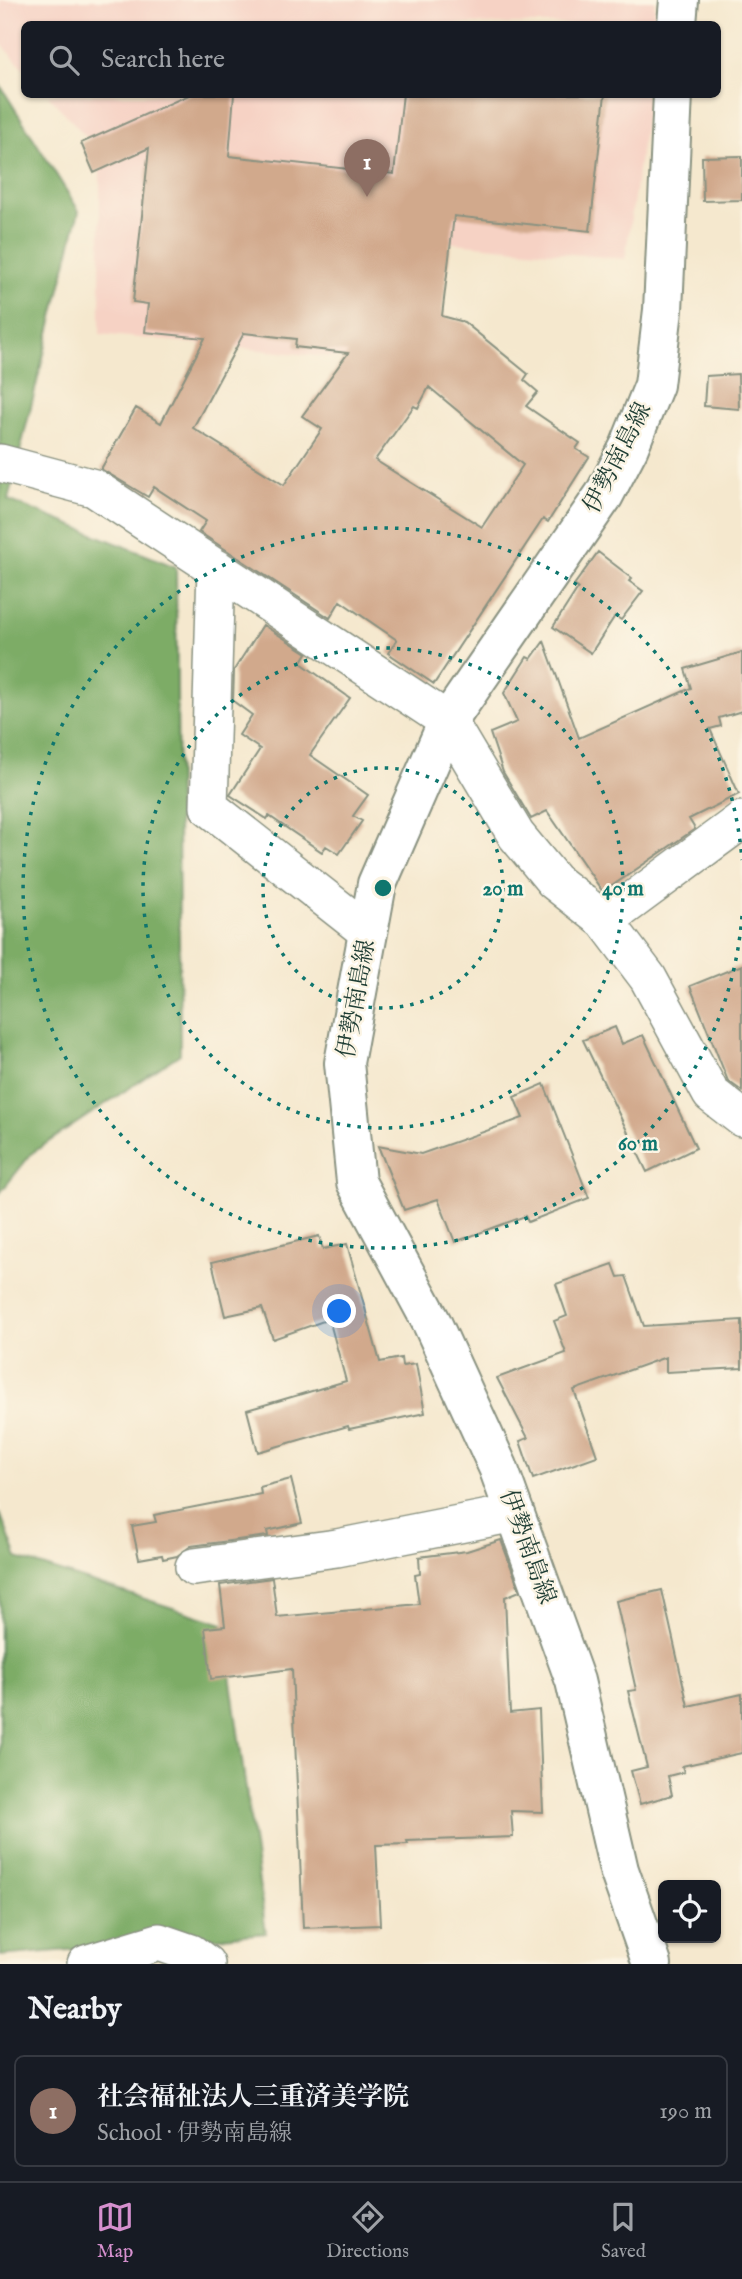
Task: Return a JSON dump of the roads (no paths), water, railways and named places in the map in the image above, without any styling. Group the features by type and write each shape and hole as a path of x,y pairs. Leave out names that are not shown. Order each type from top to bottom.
{"main road":[{"path":"677,21 679,0"},
{"name":"伊勢南島線","path":"652,1964 619,1870 575,1681 498,1467 432,1323 356,1182 344,1063 377,884 448,721 604,495 629,447 654,385 663,310 673,98"}],"street":[{"path":"0,463 94,488 448,721 516,835 554,881 605,921 648,978 711,1094 742,1118"},
{"path":"216,568 209,807 368,932"},
{"path":"605,921 742,820"},
{"path":"194,1567 337,1548 514,1513"},
{"path":"97,1962 159,1942 191,1953 206,1964"}],"place":[{"name":"社会福祉法人三重済美学院","path":"367,197"}]}
